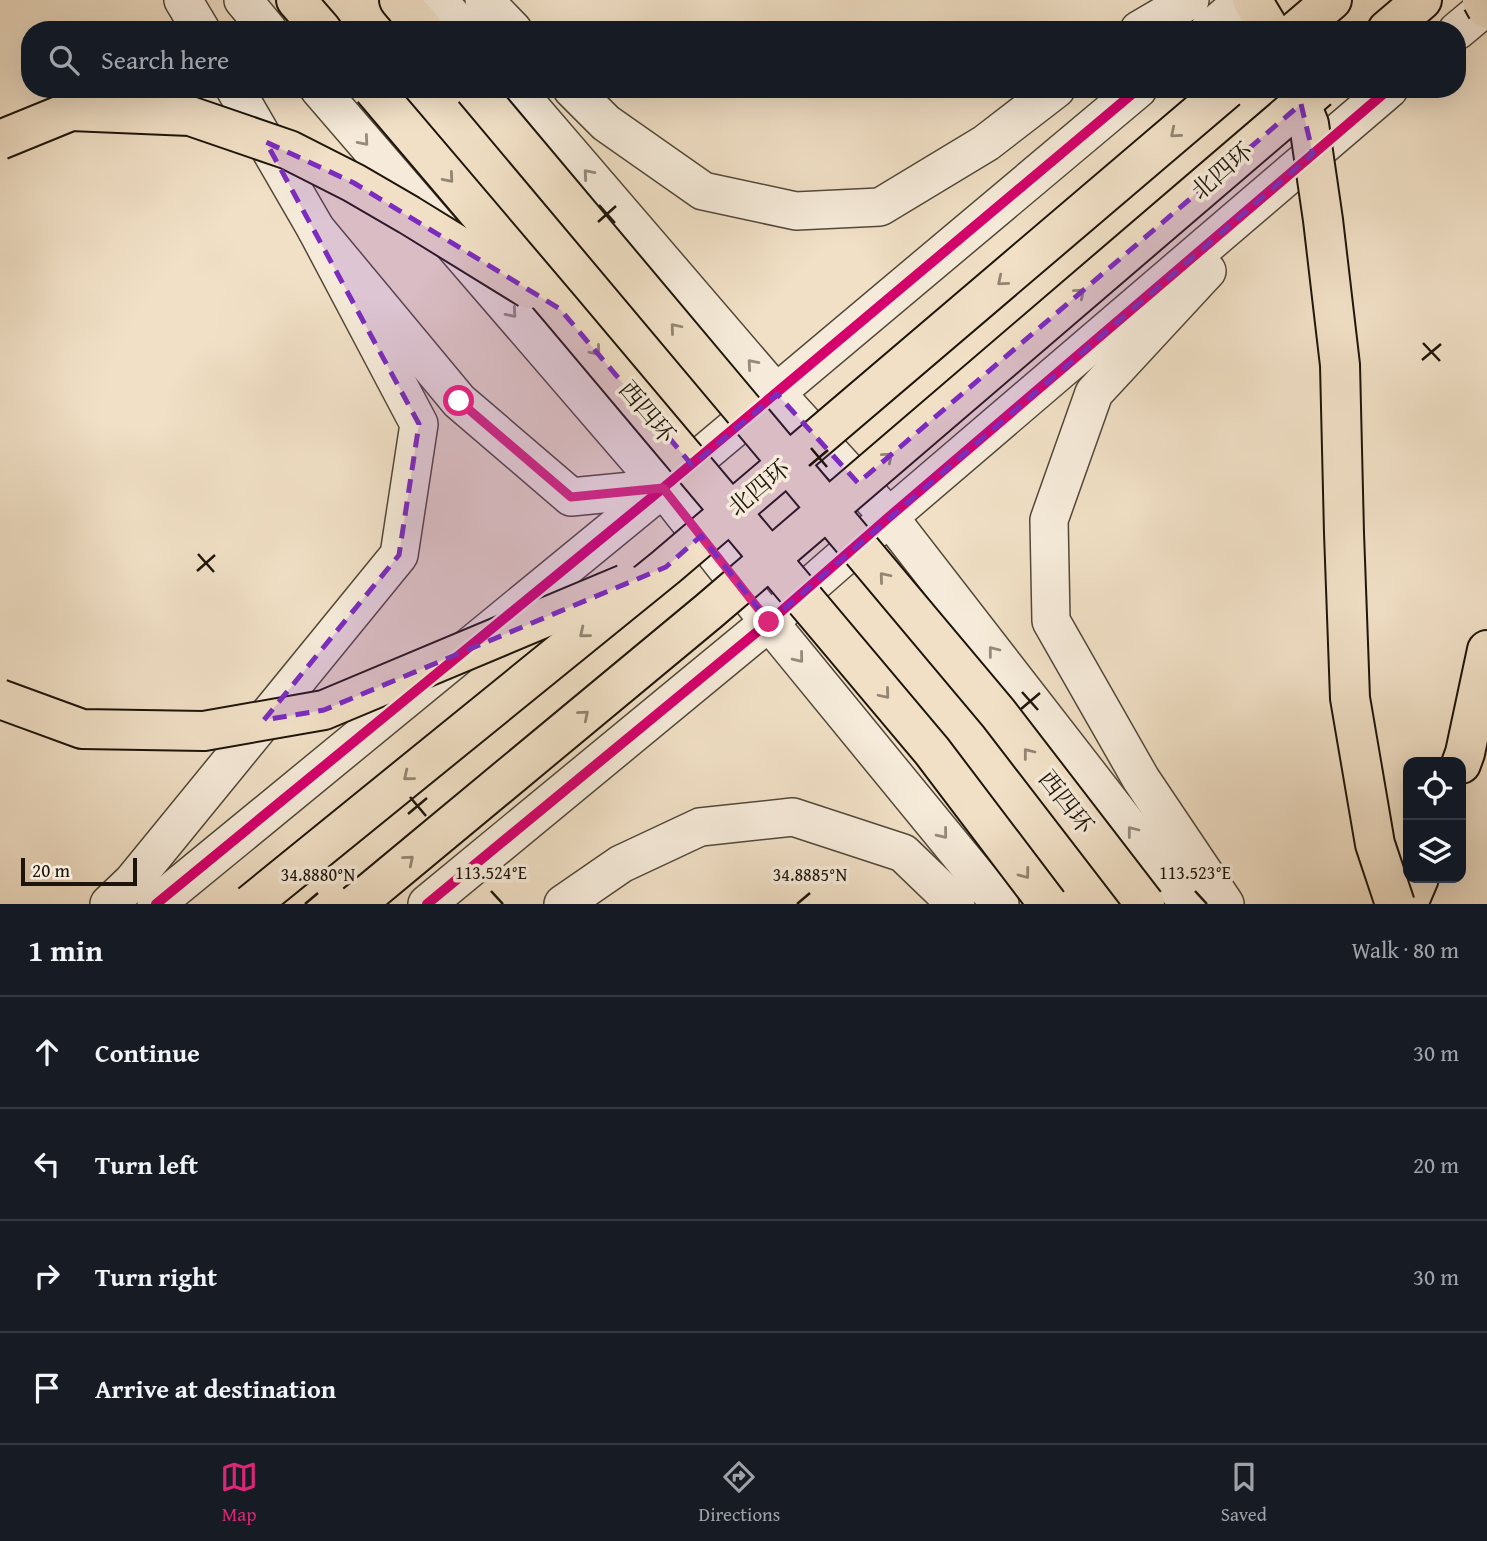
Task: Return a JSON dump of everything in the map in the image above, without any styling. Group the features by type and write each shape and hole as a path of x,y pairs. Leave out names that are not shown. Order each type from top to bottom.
{"highway":[{"path":"296,0 314,21"},
{"path":"399,0 416,21"},
{"path":"1252,0 1264,21"},
{"path":"1308,21 1332,0"},
{"path":"1398,21 1422,0"},
{"path":"1482,0 1487,7"},
{"name":"西四环","path":"381,98 932,751 1048,904"},
{"name":"西四环","path":"482,98 998,713 1145,904"},
{"name":"北四环","path":"251,904 666,567 1216,98"},
{"path":"1298,98 1308,124 1323,220 1340,365 1350,698 1375,844 1395,904"},
{"name":"北四环","path":"356,904 709,611 1308,98"},
{"path":"0,141 71,111 190,116 289,150 354,183 560,309"},
{"path":"0,699 82,729 204,730 324,710 666,567"},
{"path":"1464,757 1487,650"},
{"path":"1408,904 1417,883"}],"street":[{"path":"183,0 196,21"},
{"path":"243,0 260,21"},
{"path":"438,0 456,21"},
{"path":"484,0 504,21"},
{"path":"1154,21 1190,0"},
{"path":"1220,21 1244,0"},
{"path":"1466,24 1487,7"},
{"path":"109,904 142,870 399,555 419,424 316,229 240,98"},
{"path":"327,98 663,488 1000,904"},
{"path":"523,98 777,394 889,517 1189,904"},
{"path":"581,98 606,123 702,191 796,211 880,207 986,143 1044,98"},
{"path":"156,904 777,394 1127,98"},
{"path":"427,904 769,622 1378,98"},
{"path":"1225,904 1141,779 1051,621 1049,520 1094,393 1212,265 1386,98"},
{"path":"316,229 459,401 571,497 663,488"},
{"path":"563,904 621,864 700,827 793,817 904,853 956,904"}],"highlighted area":[{"path":"1301,104 1313,154 769,622 701,536 666,567 324,710 264,720 399,555 419,424 266,142 354,183 560,309 692,465 777,394 858,483"}],"cycle path":[{"path":"156,904 663,488 1127,98"},
{"path":"427,904 769,622 1378,98"}],"route":[{"path":"459,401 571,497 663,488 769,622"}]}
